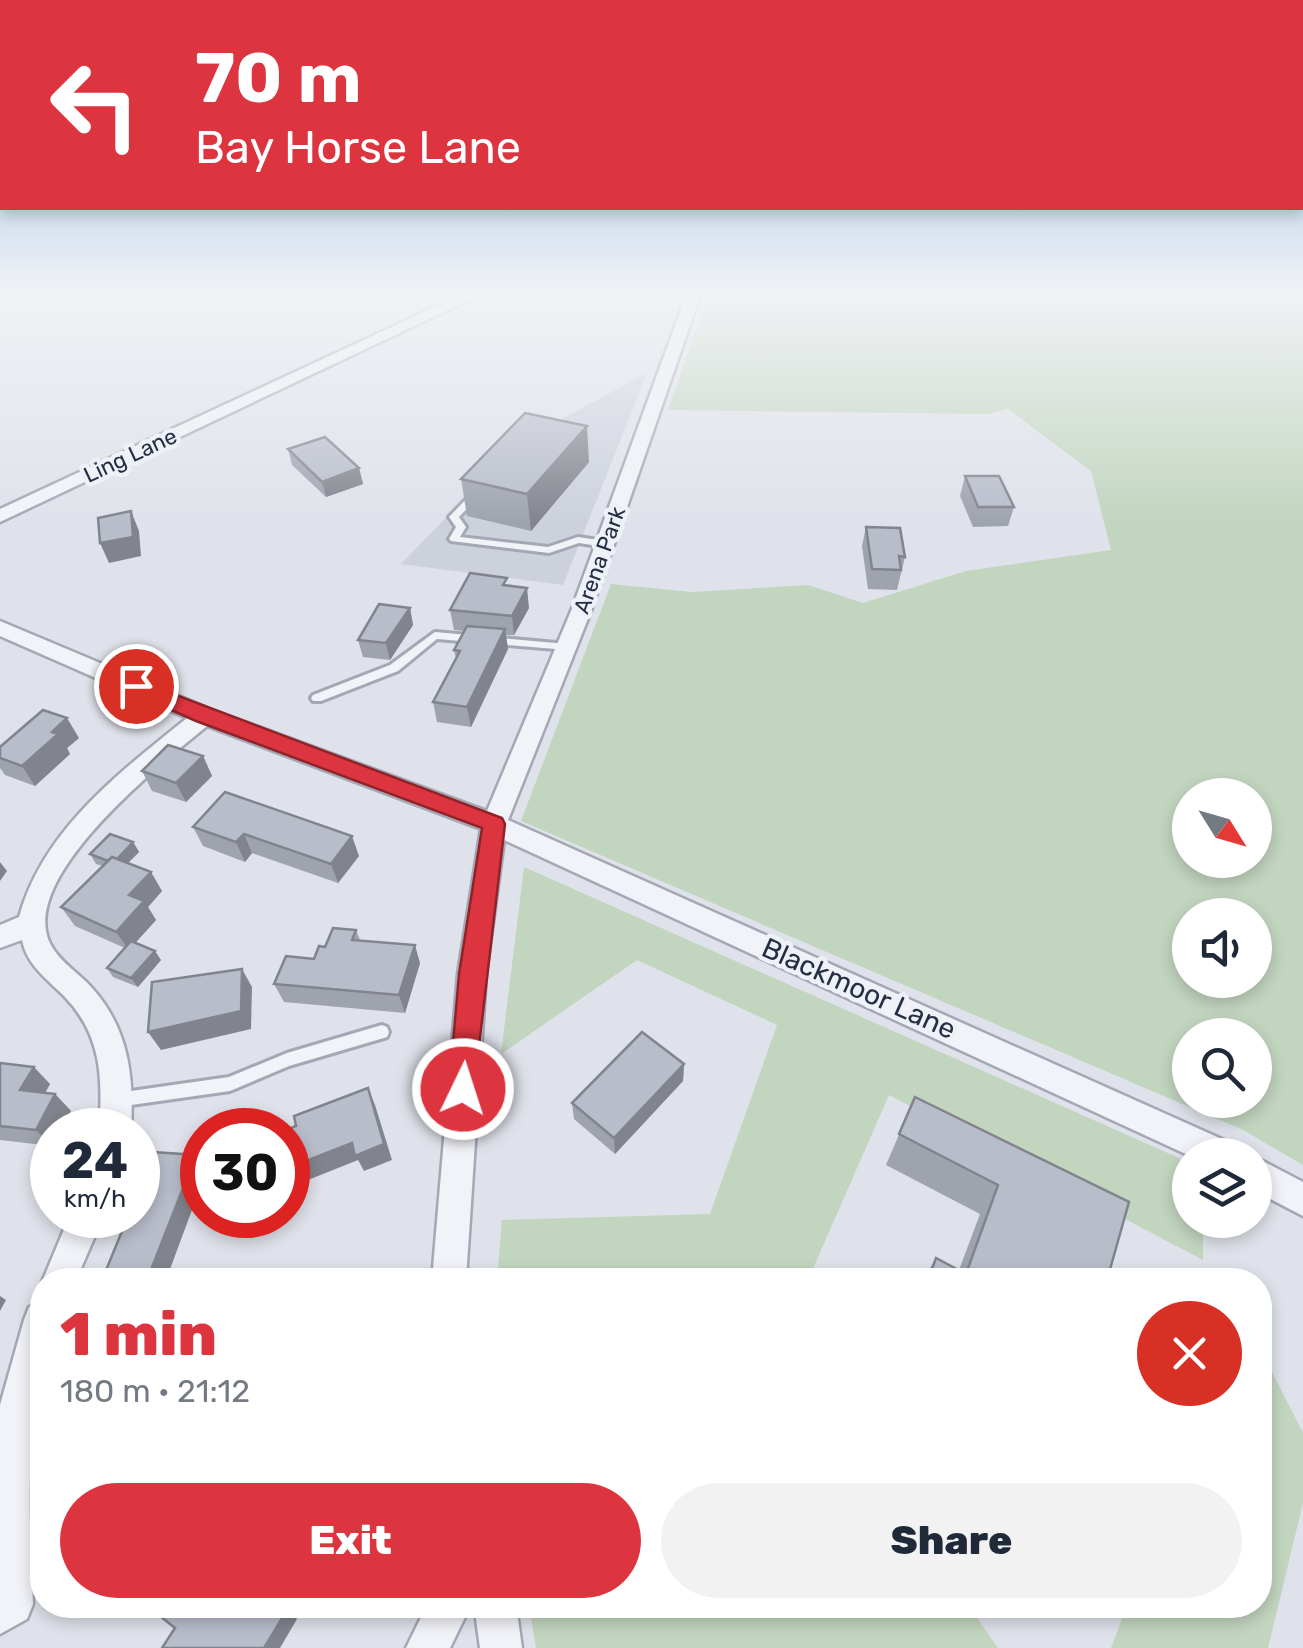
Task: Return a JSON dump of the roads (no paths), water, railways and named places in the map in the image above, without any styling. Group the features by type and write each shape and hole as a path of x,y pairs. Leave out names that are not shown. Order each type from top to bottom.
{"street":[{"name":"Ling Lane","path":"0,516 312,370"},
{"name":"Arena Park","path":"450,1268 472,974 494,824 567,647 667,370"},
{"name":"Blackmoor Lane","path":"0,628 204,716 494,824 1185,1138"},
{"path":"116,1108 119,1080 108,1030 39,952 26,926 32,894 50,862 90,812 204,716"},
{"path":"0,936 26,926"},
{"path":"1272,1183 1303,1200"},
{"path":"64,1268 76,1238"},
{"path":"0,1613 12,1604 9,1494 16,1418 30,1355"},
{"path":"427,1648 443,1618"},
{"path":"497,1618 500,1648"}],"lane":[{"path":"490,479 454,517 461,526 454,539 549,550 578,540 605,544"},
{"path":"317,698 394,668 435,635 567,647"},
{"path":"117,1100 230,1084 287,1060 382,1032"}]}
